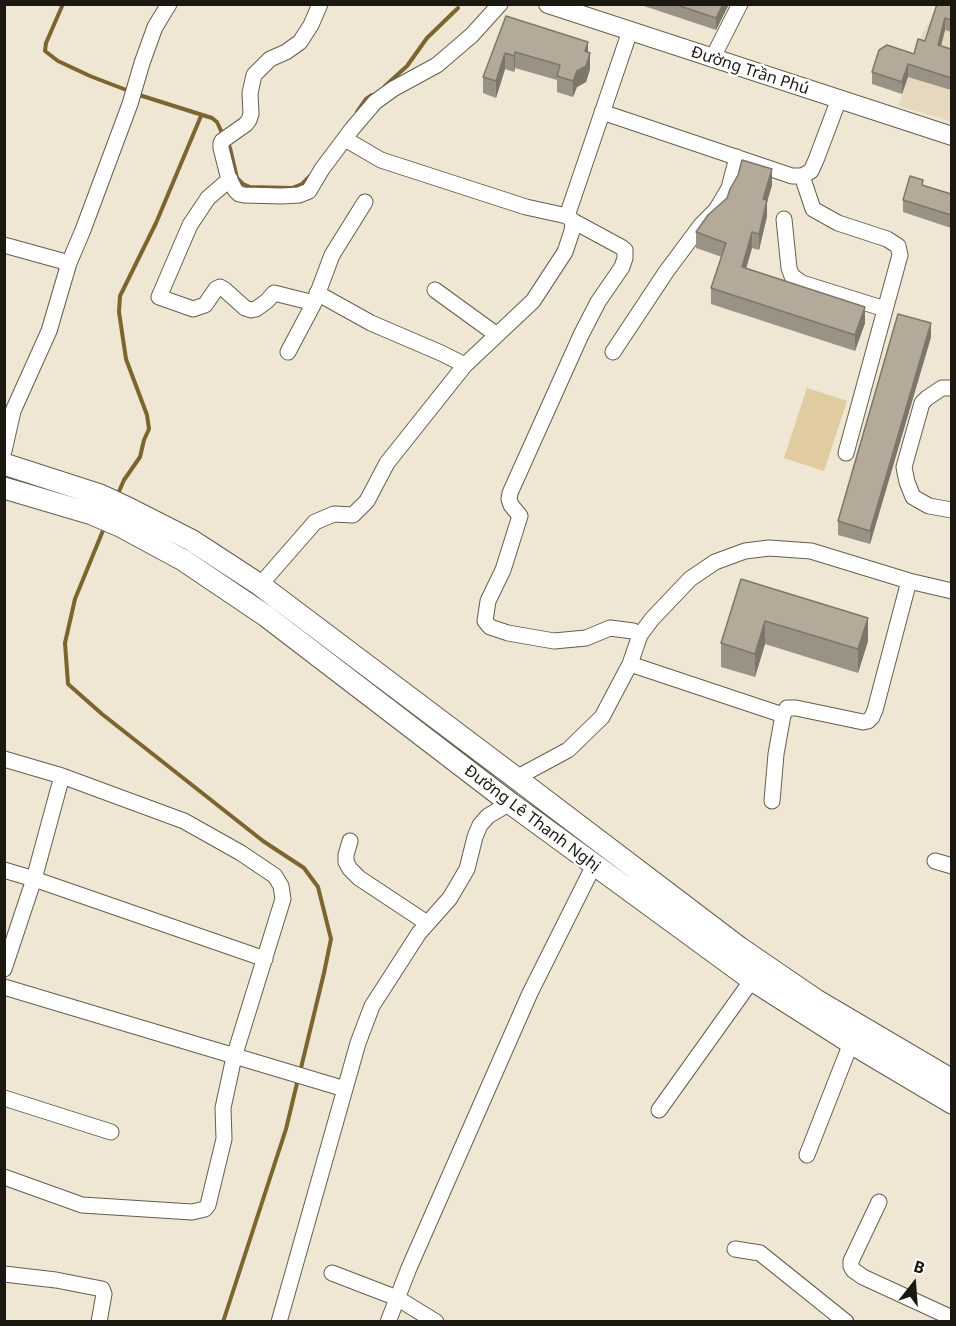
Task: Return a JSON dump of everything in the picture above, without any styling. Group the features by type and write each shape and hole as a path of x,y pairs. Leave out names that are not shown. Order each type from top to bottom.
{"highway":[{"path":"4,464 124,517"},
{"path":"4,488 96,505"},
{"name":"Đường Lê Thanh Nghị","path":"124,517 190,540 260,585 740,948 816,1000 951,1080"},
{"name":"Đường Lê Thanh Nghị","path":"124,517 266,616 510,803 752,980 951,1103"},
{"path":"355,686 369,668"}],"main road":[{"name":"Đường Trần Phú","path":"560,6 712,59 951,136"}],"street":[{"path":"4,451 9,409 49,332 69,263 130,104 155,27 168,4"},
{"path":"320,4 311,25 300,42 270,59 254,75 250,93 249,120 224,140 221,148 230,179 239,194 299,195 309,191 322,169 375,102 436,65 472,35 500,4"},
{"path":"712,59 740,4"},
{"path":"260,585 315,522 334,514 353,515 367,501 392,457 465,365 533,300 565,252 572,231 570,218 602,112 630,31"},
{"path":"602,112 792,176 802,176 811,171 839,99"},
{"path":"345,139 381,159 526,207 570,218 625,250 622,267 598,302 580,335 510,493 511,505 520,516 503,570 488,600 486,621 490,627 508,633 554,641 586,638 610,628 640,635"},
{"path":"613,352 666,272 701,225 716,210 729,188 737,158"},
{"path":"802,176 813,209 838,223 887,238 898,246 900,255 846,453"},
{"path":"230,179 208,198 190,225 159,297 193,309 205,305 220,287 245,308 251,310 267,301 274,293 315,298 465,365"},
{"path":"288,351 315,298 332,255 365,202"},
{"path":"784,219 789,268 792,276 802,283 885,309"},
{"path":"4,245 69,263"},
{"path":"435,290 497,335"},
{"path":"951,388 942,388 922,403 904,467 913,497 929,506 951,510"},
{"path":"516,777 568,750 602,717 630,664 640,635 651,618 690,579 715,562 745,550 769,548 811,551 909,581 951,591"},
{"path":"772,801 776,754 783,715 788,708 863,722 872,717 909,581"},
{"path":"630,664 783,715"},
{"path":"4,759 62,776 184,821 241,853 275,876 281,886 283,899 234,1057 223,1108 225,1134 208,1205 205,1209 192,1212 82,1205 4,1177"},
{"path":"4,969 34,879 62,776"},
{"path":"279,1322 338,1087 372,1006 418,933 450,898 467,869 480,825 488,816 510,803"},
{"path":"350,842 346,862 350,869 359,878 427,923"},
{"path":"935,861 951,866"},
{"path":"388,1322 409,1268 530,993 594,865"},
{"path":"4,870 265,959"},
{"path":"658,1110 752,980"},
{"path":"4,987 338,1087"},
{"path":"807,1155 851,1042"},
{"path":"4,1098 111,1132"},
{"path":"879,1202 851,1261 851,1266 863,1277 931,1315 951,1318"},
{"path":"735,1249 760,1253 846,1322"},
{"path":"332,1273 397,1298 436,1322"},
{"path":"4,1274 56,1280 102,1289 104,1294 99,1322"}],"shaded area":[{"path":"942,7 951,8 951,121 899,106 914,49 928,24"},
{"path":"807,388 847,401 824,471 784,458"}],"building":[{"path":"674,4 723,4 716,18"},
{"path":"937,4 951,4 951,20 945,18 938,45 951,49 951,78 908,64 902,82 872,72 879,50 887,45 914,54 918,39 925,41"},
{"path":"506,16 588,42 585,51 590,53 586,66 577,71 573,81 557,76 560,65 515,52 514,56 505,53 496,81 483,77"},
{"path":"742,160 772,169 763,199 767,200 759,234 752,232 742,267 865,307 855,335 711,288 726,243 696,232 708,215 727,198"},
{"path":"910,176 923,180 922,185 951,194 951,215 903,200"},
{"path":"898,314 931,323 870,531 838,521"},
{"path":"741,579 868,618 858,649 765,621 755,654 721,643"}],"waterway":[{"path":"63,4 46,43 45,51 58,61 129,91"},
{"path":"385,86 407,66 427,38 458,8"},
{"path":"136,94 212,118 217,122 223,135"},
{"path":"357,112 366,99 372,95"},
{"path":"117,496 124,480 140,457 149,429 147,415 126,359 119,312 120,296 156,223 201,116"},
{"path":"227,141 237,178 250,187 292,188 302,184 310,176"},
{"path":"104,528 75,599 65,643 68,684 102,714 263,841 304,868 318,887 331,939 300,1072"},
{"path":"223,1322 286,1129 298,1079"}]}
